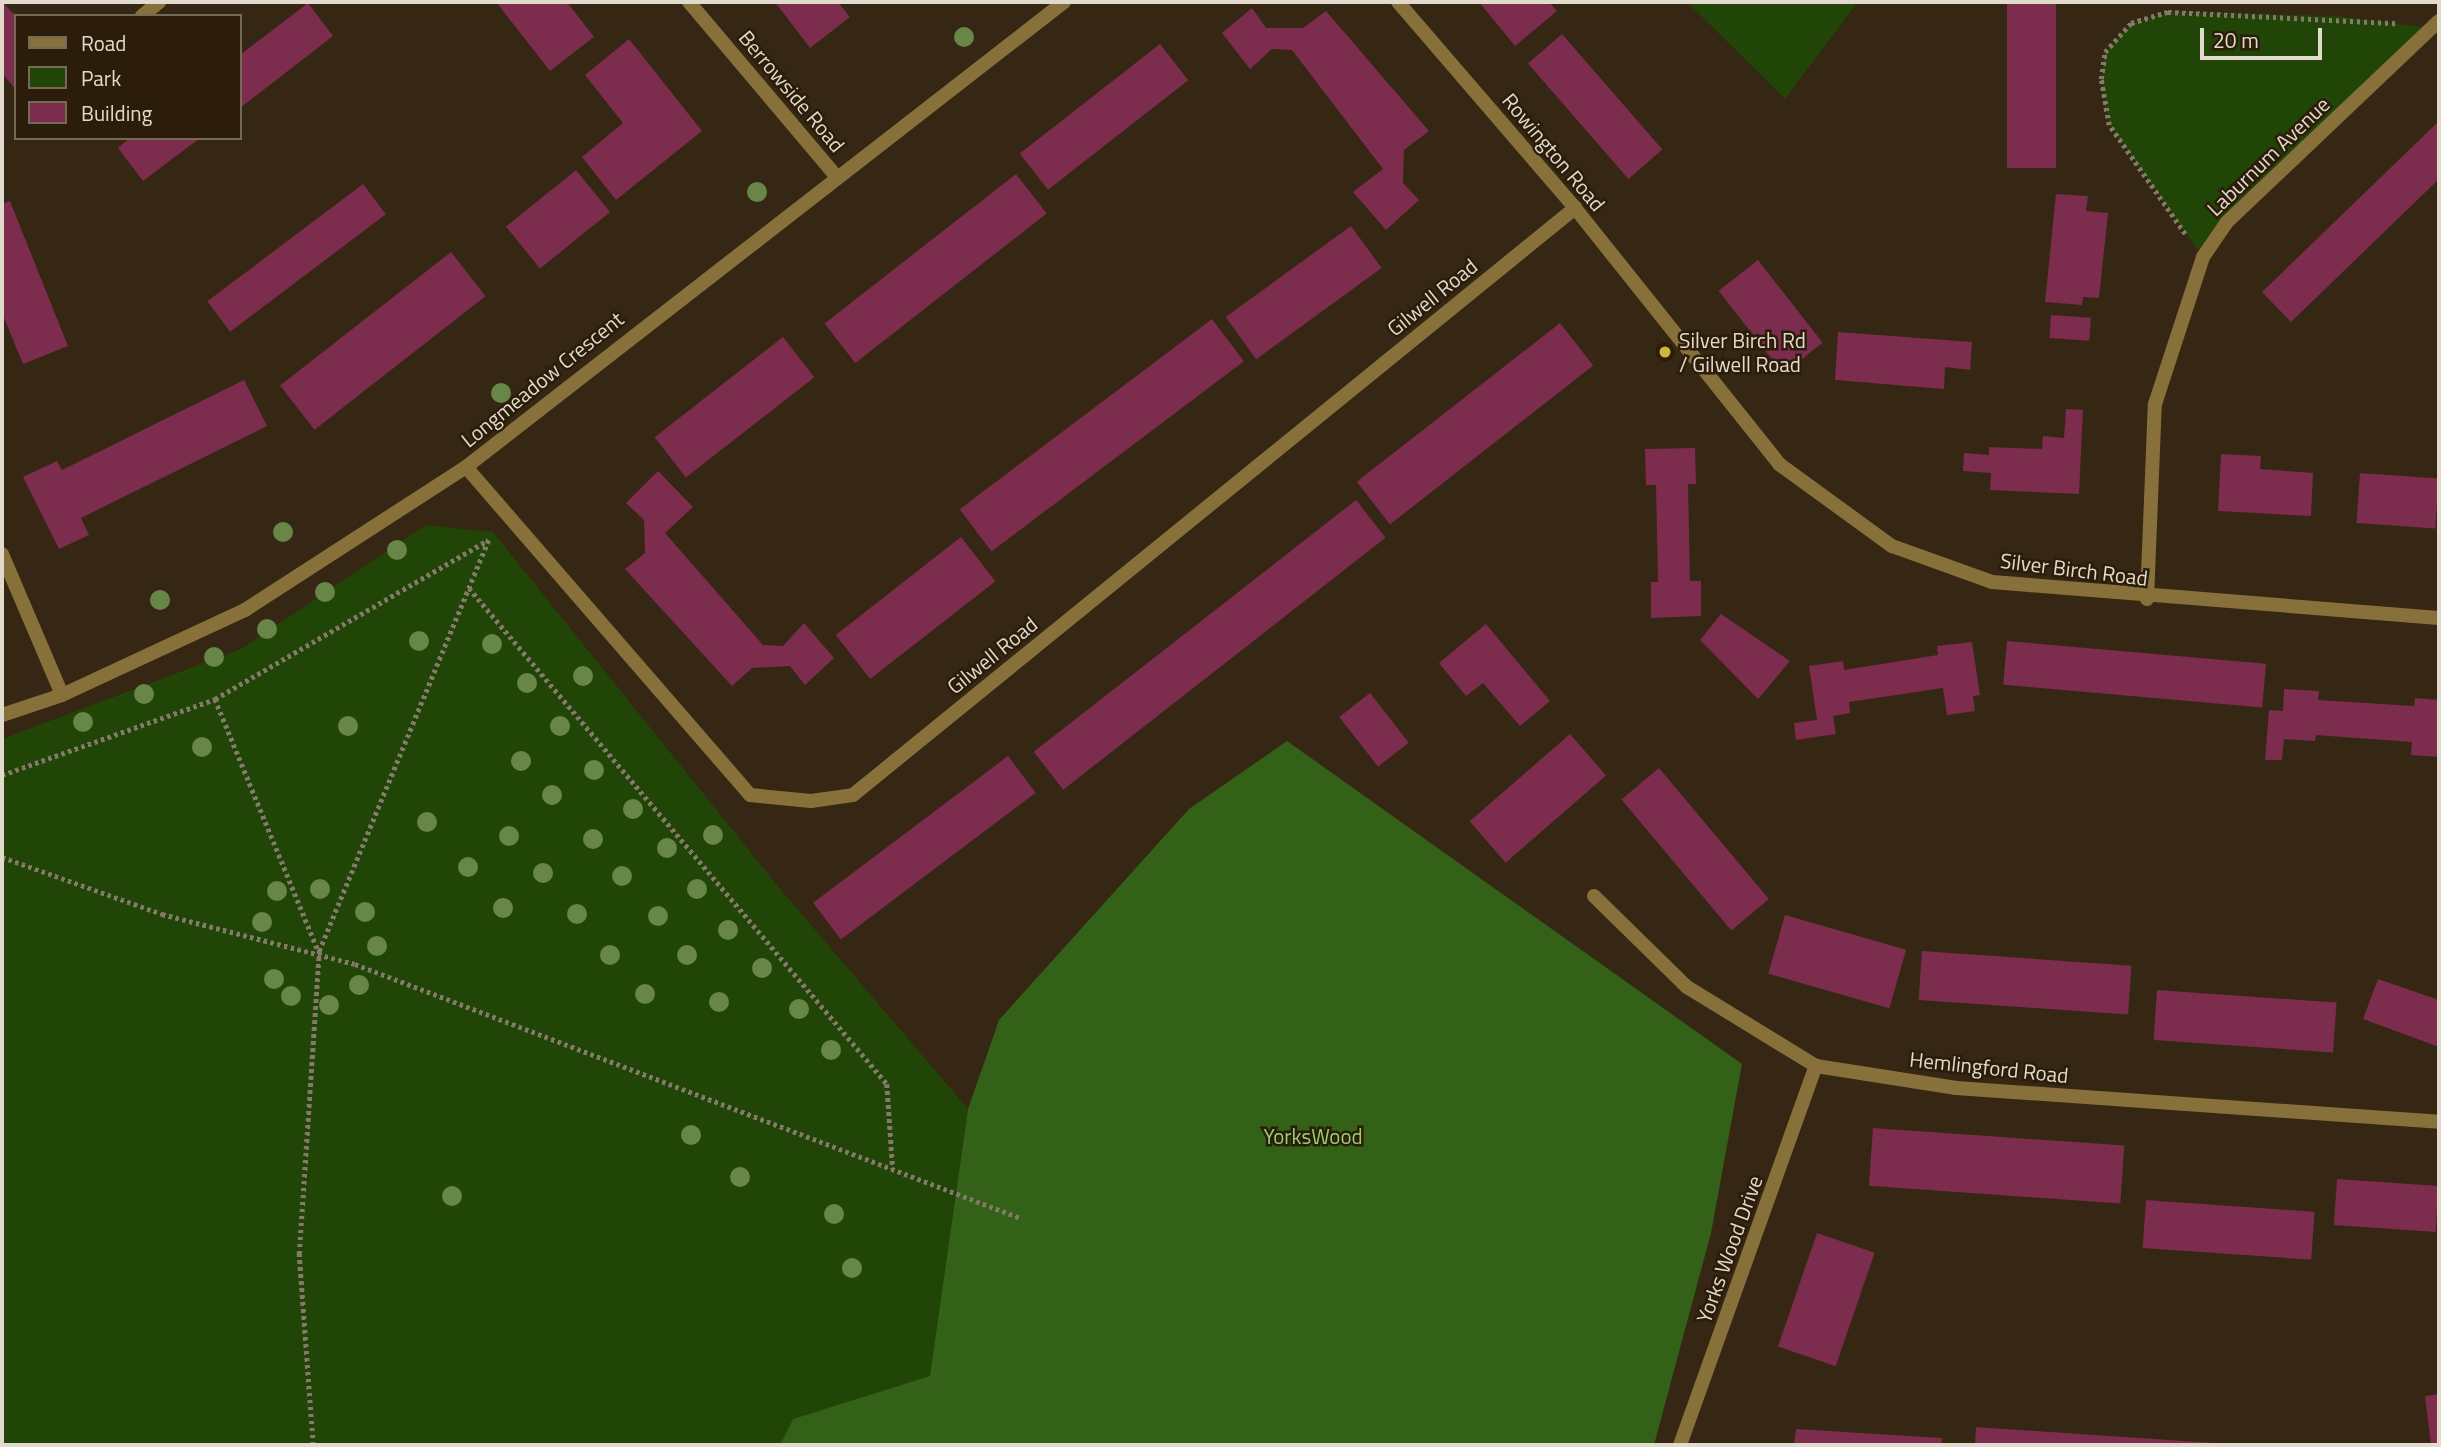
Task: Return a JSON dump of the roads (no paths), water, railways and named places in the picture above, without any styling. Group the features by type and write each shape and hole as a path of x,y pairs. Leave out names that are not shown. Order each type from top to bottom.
{"street":[{"path":"144,14 159,2"},
{"name":"Berrowside Road","path":"689,2 836,176"},
{"name":"Longmeadow Crescent","path":"2,716 62,695 244,610 466,467 836,176 1063,2"},
{"name":"Rowington Road","path":"1398,2 1575,208 1674,332"},
{"name":"Laburnum Avenue","path":"2147,599 2155,404 2203,257 2227,222 2436,25"},
{"name":"Gilwell Road","path":"466,467 750,795 811,801 853,795 1575,208"},
{"name":"Silver Birch Road","path":"1674,332 1779,464 1892,546 1992,582 2147,599 2439,618"},
{"path":"2,554 62,695"},
{"name":"Hemlingford Road","path":"1594,896 1687,987 1816,1066 1956,1088 2439,1122"},
{"name":"Yorks Wood Drive","path":"1680,1445 1816,1066"}],"place":[{"name":"Silver Birch Rd / Gilwell Road","path":"1665,352"}],"park label":[{"name":"YorksWood","path":"1313,1136"}]}
